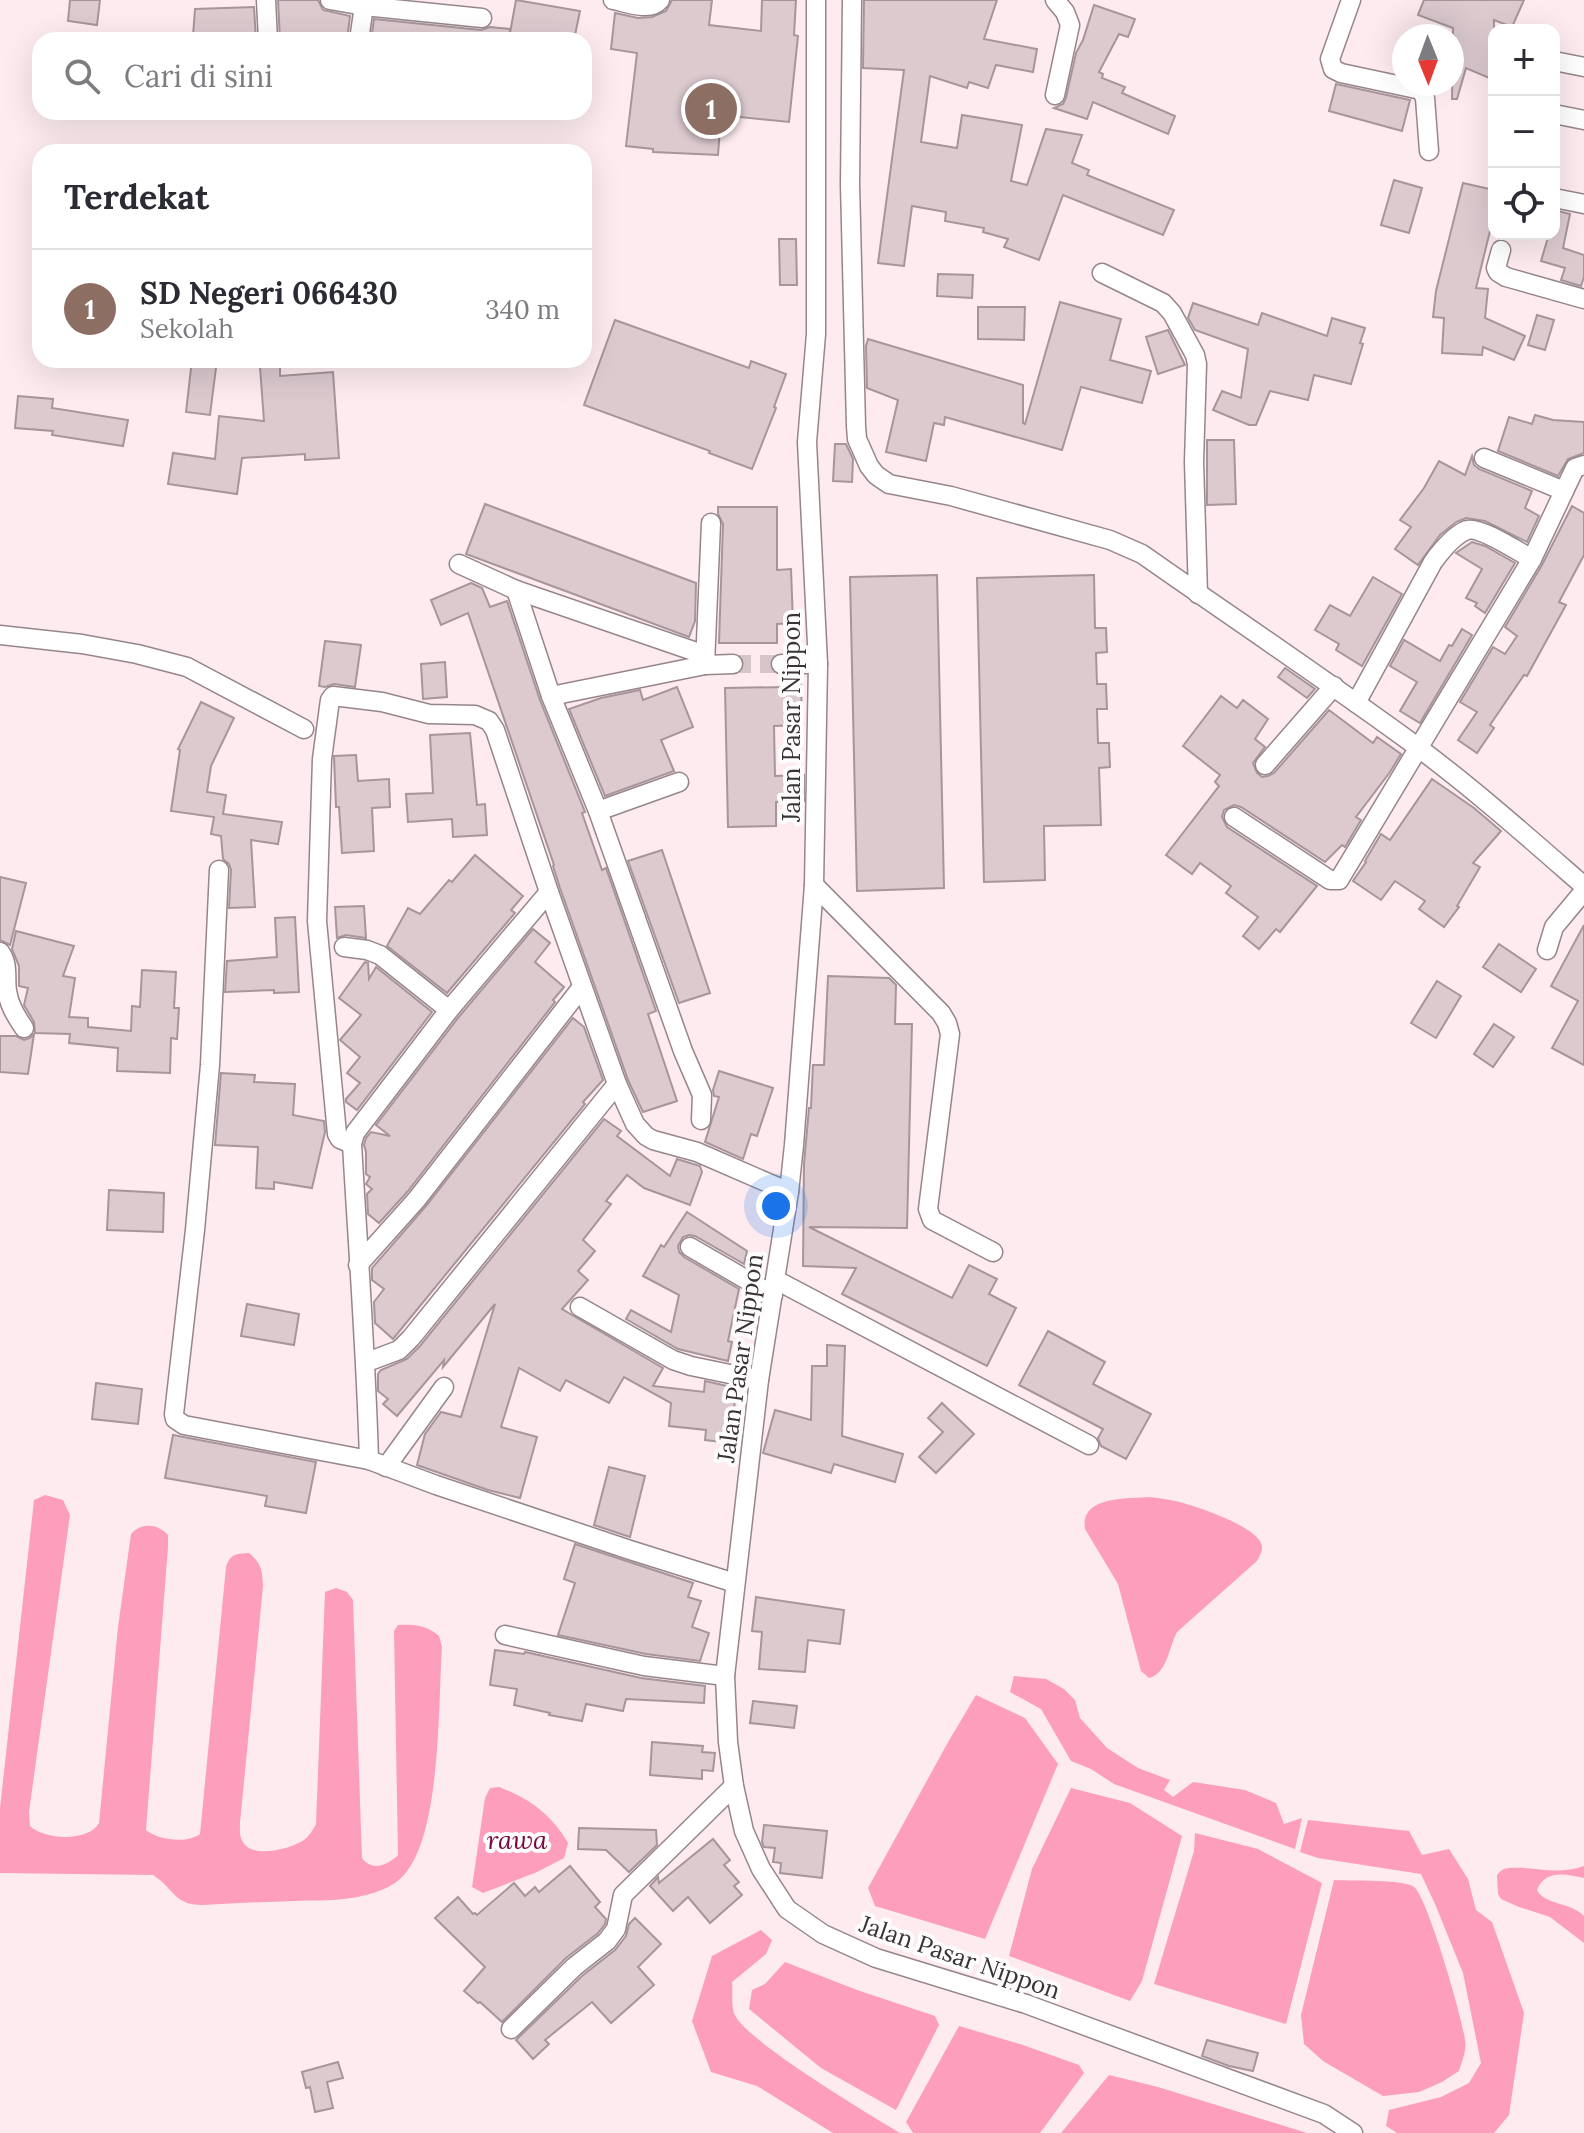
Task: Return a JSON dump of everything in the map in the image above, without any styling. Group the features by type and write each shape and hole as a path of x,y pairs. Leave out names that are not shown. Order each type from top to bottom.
{"street":[{"path":"266,0 268,32"},
{"path":"330,0 482,18"},
{"path":"613,0 650,7 660,0"},
{"name":"Jalan Pasar Nippon","path":"816,0 816,334 807,442 818,664 814,885 789,1192 759,1380 725,1676 728,1742 744,1831 761,1869 787,1909 823,1934 876,1958 1026,2004 1324,2114 1353,2133"},
{"path":"852,0 850,184 856,426 857,439 869,466 889,484 951,496 1128,547 1334,686 1418,747 1584,888 1554,927 1547,950"},
{"path":"1055,0 1065,12 1070,25 1055,95"},
{"path":"1351,0 1330,59 1333,69 1421,90 1425,98 1429,151"},
{"path":"360,32 364,3"},
{"path":"1560,62 1584,67"},
{"path":"1560,115 1584,120"},
{"path":"1560,199 1584,204"},
{"path":"1501,250 1496,268 1506,277 1584,299"},
{"path":"1102,273 1163,303 1172,313 1195,355 1198,594"},
{"path":"1484,458 1564,491"},
{"path":"1234,817 1330,880 1339,880 1532,559 1575,468 1584,465"},
{"path":"705,660 711,523"},
{"path":"1356,703 1433,562 1464,531 1472,529 1485,534 1532,559"},
{"path":"459,564 516,590 705,660 733,664"},
{"path":"516,590 551,696 598,811 683,1051 702,1095 701,1120"},
{"path":"0,635 96,646 187,667 304,729"},
{"path":"551,696 705,660"},
{"path":"781,664 818,664"},
{"path":"1265,765 1334,686"},
{"path":"352,1144 340,1139 337,1134 317,921 322,759 333,696 382,702 419,712 475,715 489,721 495,730 617,1084 635,1124 653,1140 697,1152 789,1192"},
{"path":"598,811 679,782"},
{"path":"219,870 210,1065 175,1419 184,1425 378,1463 735,1583"},
{"path":"814,885 941,1013 947,1023 950,1034 928,1209 932,1220 993,1252"},
{"path":"378,1463 358,1265 352,1144 360,1125 449,1010 549,892"},
{"path":"344,947 380,955 449,1010"},
{"path":"0,952 5,958 10,1005 24,1028"},
{"path":"358,1265 417,1199 582,987"},
{"path":"367,1362 399,1350 411,1338 617,1084"},
{"path":"690,1247 1089,1445"},
{"path":"580,1307 673,1360 759,1380"},
{"path":"378,1463 444,1387"},
{"path":"505,1635 644,1666 725,1676"},
{"path":"511,2029 574,1967 607,1941 616,1929 620,1901 631,1887 734,1786"}],"water":[{"path":"45,1495 63,1500 70,1515 29,1812 30,1826 45,1834 66,1837 86,1833 99,1823 118,1627 131,1534 150,1526 168,1535 168,1547 146,1830 173,1840 200,1834 226,1567 234,1555 249,1553 260,1568 263,1586 240,1823 243,1842 254,1850 272,1851 298,1843 311,1833 316,1824 325,1592 336,1588 347,1592 353,1600 362,1858 370,1865 380,1866 398,1855 394,1631 398,1625 414,1625 425,1627 439,1636 442,1647 438,1734 431,1803 414,1859 396,1883 351,1898 203,1905 180,1899 153,1875 0,1873 0,1808 34,1500"},
{"path":"1149,1497 1184,1503 1222,1517 1247,1529 1256,1536 1262,1548 1257,1561 1177,1632 1164,1666 1149,1678 1141,1671 1118,1584 1085,1529 1085,1518 1090,1510 1106,1501"},
{"path":"1014,1676 1046,1679 1064,1689 1075,1700 1080,1718 1107,1748 1138,1768 1170,1780 1164,1790 1173,1797 1193,1782 1245,1790 1276,1803 1284,1824 1302,1818 1295,1849 1114,1784 1071,1761 1041,1709 1010,1692"},
{"path":"976,1695 1025,1718 1058,1764 985,1939 875,1906 868,1888"},
{"name":"rawa","path":"499,1787 539,1809 555,1824 568,1843 564,1858 483,1893 472,1887 485,1798 490,1788"},
{"path":"1071,1788 1130,1803 1182,1836 1142,1981 1130,2001 1009,1956 1032,1869"},
{"path":"1308,1820 1409,1831 1422,1855 1449,1849 1468,1879 1476,1910 1492,1922 1524,2013 1509,2115 1494,2133 1397,2133 1386,2126 1389,2110 1441,2097 1469,2083 1481,2063 1463,1973 1421,1874 1318,1858 1300,1852"},
{"path":"1195,1833 1258,1849 1322,1883 1286,2024 1154,1984 1194,1851"},
{"path":"1584,1866 1584,1878 1551,1876 1537,1890 1545,1898 1579,1911 1584,1916 1584,1943 1550,1917 1519,1907 1501,1899 1498,1894 1497,1875 1505,1869 1564,1870"},
{"path":"1334,1880 1408,1884 1420,1895 1444,1959 1465,2040 1459,2071 1442,2082 1419,2092 1383,2096 1323,2061 1304,2044 1301,2015"},
{"path":"761,1930 772,1940 766,1954 732,1982 734,2013 742,2025 782,2058 900,2133 833,2133 757,2086 711,2072 692,2021 712,1956"},
{"path":"785,1962 935,2016 939,2025 896,2110 821,2068 749,2009 752,1990 765,1984"},
{"path":"959,2026 1079,2065 1084,2073 1040,2133 913,2133 906,2122"},
{"path":"1109,2075 1158,2087 1307,2133 1061,2133"}],"building":[{"path":"70,0 100,0 97,25 68,21"},
{"path":"278,0 318,0 323,10 350,16 348,32 280,32"},
{"path":"516,0 580,11 576,32 510,32"},
{"path":"672,0 712,0 709,25 761,31 762,0 796,0 794,35 798,36 789,122 721,115 718,155 653,152 653,149 626,146 637,53 611,49 615,13 638,18 652,17 666,11"},
{"path":"864,0 997,0 984,39 1037,49 1033,72 996,65 988,88 969,82 967,88 930,76 921,142 957,148 962,115 1022,125 1011,181 1027,185 1046,129 1082,135 1072,163 1089,170 1087,175 1174,210 1163,235 1063,195 1039,260 1004,247 1008,239 983,232 984,228 945,221 946,212 912,206 904,266 878,263 904,70 863,68"},
{"path":"1424,0 1524,0 1513,24 1494,20 1494,24 1488,24 1488,77 1466,68 1464,75 1464,24 1442,24 1418,15"},
{"path":"1094,5 1135,19 1128,37 1119,34 1099,72 1103,74 1102,78 1125,87 1122,93 1175,116 1168,134 1093,102 1087,119 1054,108 1063,104 1066,98 1076,53"},
{"path":"254,7 256,32 193,32 195,9"},
{"path":"374,19 481,30 490,27 510,29 510,32 372,32"},
{"path":"1336,84 1410,100 1402,131 1329,111"},
{"path":"1394,180 1422,188 1409,233 1381,225"},
{"path":"1463,183 1488,189 1488,239 1476,288 1488,289 1485,318 1525,336 1514,360 1483,347 1482,355 1442,353 1444,318 1433,317 1436,291"},
{"path":"1560,212 1570,214 1563,248 1584,255 1581,286 1561,280 1565,268 1541,261 1547,240 1560,240"},
{"path":"779,239 796,239 797,285 780,285"},
{"path":"938,274 973,275 972,298 937,296"},
{"path":"1060,302 1121,319 1110,360 1151,371 1142,403 1081,387 1062,450 945,417 944,425 934,423 926,461 886,452 898,400 867,388 868,339 1023,385 1025,424"},
{"path":"1193,303 1258,325 1262,313 1327,336 1332,318 1365,328 1351,384 1314,375 1308,400 1270,391 1256,425 1213,410 1222,391 1241,398 1248,349 1195,330 1188,318"},
{"path":"978,307 1025,307 1024,340 978,339"},
{"path":"1537,315 1554,320 1545,350 1528,345"},
{"path":"615,320 749,368 751,361 786,374 752,469 584,405"},
{"path":"1168,330 1185,365 1158,374 1146,337"},
{"path":"191,368 216,368 210,415 186,412"},
{"path":"260,368 280,368 280,376 333,372 339,458 305,460 305,454 242,458 237,494 168,484 173,453 215,459 219,416 264,421"},
{"path":"18,396 53,399 52,408 128,420 123,446 52,435 53,431 15,428"},
{"path":"1535,415 1553,420 1584,422 1584,453 1568,459 1558,476 1498,451 1509,417 1532,424"},
{"path":"1207,440 1234,440 1236,504 1207,505"},
{"path":"835,444 846,444 853,459 852,482 833,481"},
{"path":"1472,456 1474,465 1479,469 1532,491 1525,508 1539,516 1527,542 1485,521 1466,518 1440,535 1418,565 1395,549 1411,527 1400,520 1439,461 1465,475"},
{"path":"485,504 696,583 695,621 689,637 466,554"},
{"path":"1572,506 1584,513 1584,555 1559,602 1566,605 1527,676 1524,675 1490,725 1494,728 1477,753 1458,740 1477,712 1460,702 1493,647 1505,654 1517,636 1505,627"},
{"path":"718,507 777,507 777,570 791,569 793,623 777,624 777,643 719,643 723,524"},
{"path":"1472,542 1515,563 1485,613 1475,606 1477,603 1466,598 1482,569 1456,553"},
{"path":"937,575 944,888 857,891 850,577"},
{"path":"1094,575 1095,628 1106,628 1107,652 1096,653 1097,684 1106,684 1107,709 1097,709 1098,743 1109,743 1110,767 1099,768 1101,825 1044,826 1045,880 984,882 977,578"},
{"path":"1373,577 1402,594 1362,666 1336,650 1339,644 1315,630 1330,605 1350,616"},
{"path":"471,583 482,588 490,607 507,601 540,700 585,812 582,813 602,870 606,868 656,1011 648,1014 677,1101 643,1112 628,1080 560,888 468,613 441,625 431,600"},
{"path":"1462,629 1472,635 1420,723 1400,711 1417,682 1390,666 1404,640 1440,661"},
{"path":"325,641 361,645 355,687 334,684 319,686"},
{"path":"445,662 447,697 423,699 421,664"},
{"path":"1285,668 1315,689 1307,698 1278,677"},
{"path":"785,684 801,684 802,725 774,726 775,776 804,775 804,801 776,802 776,826 728,827 725,688 785,687"},
{"path":"677,687 693,727 661,740 674,771 605,796 569,709 640,690 643,700"},
{"path":"1221,696 1237,708 1243,700 1268,719 1255,739 1265,747 1253,763 1262,777 1274,773 1329,710 1373,743 1377,737 1401,754 1356,817 1361,820 1345,847 1342,845 1325,862 1241,807 1234,805 1224,810 1222,817 1227,827 1317,886 1280,932 1276,929 1259,949 1243,936 1258,917 1226,893 1231,886 1200,863 1192,874 1166,855 1219,786 1215,782 1220,775 1183,746"},
{"path":"201,702 234,718 211,766 207,792 226,795 223,814 282,822 278,844 251,840 255,907 229,908 231,870 223,859 221,836 211,834 214,817 171,811 178,749"},
{"path":"470,733 477,805 485,804 487,835 453,837 452,819 408,822 406,794 433,793 430,735"},
{"path":"356,755 358,781 389,779 390,807 372,808 374,851 342,853 334,756"},
{"path":"1432,779 1501,831 1473,863 1480,867 1459,907 1444,927 1419,909 1425,901 1395,881 1381,900 1353,881 1381,834 1390,840"},
{"path":"662,850 710,993 679,1003 628,861"},
{"path":"475,855 523,896 511,910 515,913 447,993 387,946 408,908 420,914"},
{"path":"0,877 26,883 10,945 0,940"},
{"path":"364,906 366,938 346,935 337,938 335,907"},
{"path":"295,917 299,992 225,992 227,961 277,957 275,918"},
{"path":"1584,925 1584,1065 1552,1048 1578,1001 1551,986"},
{"path":"533,929 550,943 535,962 564,987 408,1191 379,1223 368,1214 367,1194 372,1189 366,1184 370,1177 366,1174 366,1138 371,1132 390,1136 376,1125 458,1018"},
{"path":"16,931 74,946 63,976 75,978 69,1017 88,1018 88,1027 131,1031 132,1006 140,1007 142,970 176,972 174,1008 179,1008 177,1039 171,1038 170,1073 117,1071 118,1048 69,1043 70,1034 35,1033 34,1022 24,1005 28,988 19,986 19,966 12,949"},
{"path":"1499,944 1536,969 1521,992 1483,967"},
{"path":"365,962 368,963 369,979 376,967 432,1012 357,1110 346,1099 360,1083 347,1073 360,1057 340,1040 361,1015 339,998"},
{"path":"828,976 889,978 896,985 895,1024 912,1024 907,1228 809,1227 952,1298 969,1265 997,1279 989,1294 1016,1308 987,1366 842,1294 856,1268 803,1266 804,1164 813,1065 824,1065"},
{"path":"1437,981 1461,996 1436,1038 1411,1023"},
{"path":"573,1018 584,1027 603,1080 393,1339 375,1323 374,1302 384,1289 372,1280 372,1268 426,1206"},
{"path":"1494,1024 1514,1037 1493,1067 1474,1054"},
{"path":"34,1034 28,1074 0,1072 0,1036 16,1036 24,1040"},
{"path":"719,1071 773,1088 757,1136 751,1134 743,1159 705,1142 719,1097 714,1096 713,1090"},
{"path":"221,1073 255,1075 254,1082 295,1084 293,1115 324,1121 325,1132 312,1188 274,1182 274,1189 256,1188 258,1147 215,1145"},
{"path":"604,1119 621,1131 617,1136 670,1176 677,1159 700,1166 702,1172 690,1205 644,1188 627,1175 606,1201 611,1204 583,1240 595,1251 578,1271 588,1280 562,1309 663,1368 653,1386 704,1392 705,1381 736,1388 731,1443 705,1440 706,1430 669,1426 671,1403 624,1377 609,1403 566,1380 560,1391 519,1368 501,1427 537,1437 520,1498 417,1465 425,1434 441,1412 461,1417 495,1304 397,1416 383,1404 388,1399 378,1391 378,1374 407,1359 420,1346"},
{"path":"109,1190 164,1193 163,1232 107,1230"},
{"path":"687,1212 747,1251 744,1264 695,1236 683,1237 678,1246 684,1257 739,1289 728,1341 732,1342 728,1361 678,1349 626,1319 631,1310 671,1332 679,1295 643,1276 661,1245 664,1247"},
{"path":"247,1304 299,1314 294,1345 241,1336"},
{"path":"1048,1331 1105,1362 1093,1384 1151,1414 1126,1459 1101,1446 1098,1438 1103,1429 1019,1385"},
{"path":"827,1345 845,1346 842,1436 903,1454 895,1482 834,1464 831,1473 763,1453 775,1410 811,1420 812,1366 827,1366"},
{"path":"96,1383 142,1389 138,1424 92,1419"},
{"path":"942,1403 974,1434 936,1473 919,1457 943,1432 928,1418"},
{"path":"173,1435 316,1462 306,1513 265,1506 267,1496 165,1478"},
{"path":"609,1467 645,1476 630,1537 594,1525"},
{"path":"575,1544 693,1583 688,1597 701,1601 692,1627 709,1633 700,1661 646,1654 558,1635 575,1583 564,1579"},
{"path":"756,1597 844,1610 840,1644 808,1640 805,1672 759,1669 762,1632 752,1631"},
{"path":"495,1650 525,1652 641,1678 705,1686 704,1703 626,1699 623,1711 586,1704 582,1721 549,1715 514,1705 517,1689 490,1685"},
{"path":"753,1701 797,1706 794,1728 750,1723"},
{"path":"652,1742 703,1746 702,1752 715,1753 713,1771 702,1770 702,1779 650,1775"},
{"path":"764,1825 827,1831 822,1878 780,1873 781,1863 773,1862 775,1848 764,1847 762,1842"},
{"path":"579,1828 656,1830 657,1845 629,1872 606,1850 578,1849"},
{"path":"713,1839 730,1860 724,1865 739,1882 734,1886 742,1895 710,1923 688,1897 673,1911 650,1886 658,1877 659,1883"},
{"path":"570,1866 600,1902 595,1907 606,1919 605,1924 502,2022 464,1991 485,1967 435,1918 458,1897 477,1915 514,1883 525,1896 535,1887 539,1892"},
{"path":"635,1918 661,1944 638,1967 654,1985 611,2023 592,2002 545,2040 549,2044 533,2059 516,2040 582,1976 615,1950"},
{"path":"1207,2040 1258,2053 1253,2071 1202,2056"},
{"path":"338,2062 343,2078 327,2082 333,2108 315,2112 310,2087 306,2088 302,2072"}],"tunnel":[{"path":"733,664 781,664"}],"place":[{"name":"SD Negeri 066430","path":"711,109"}]}
